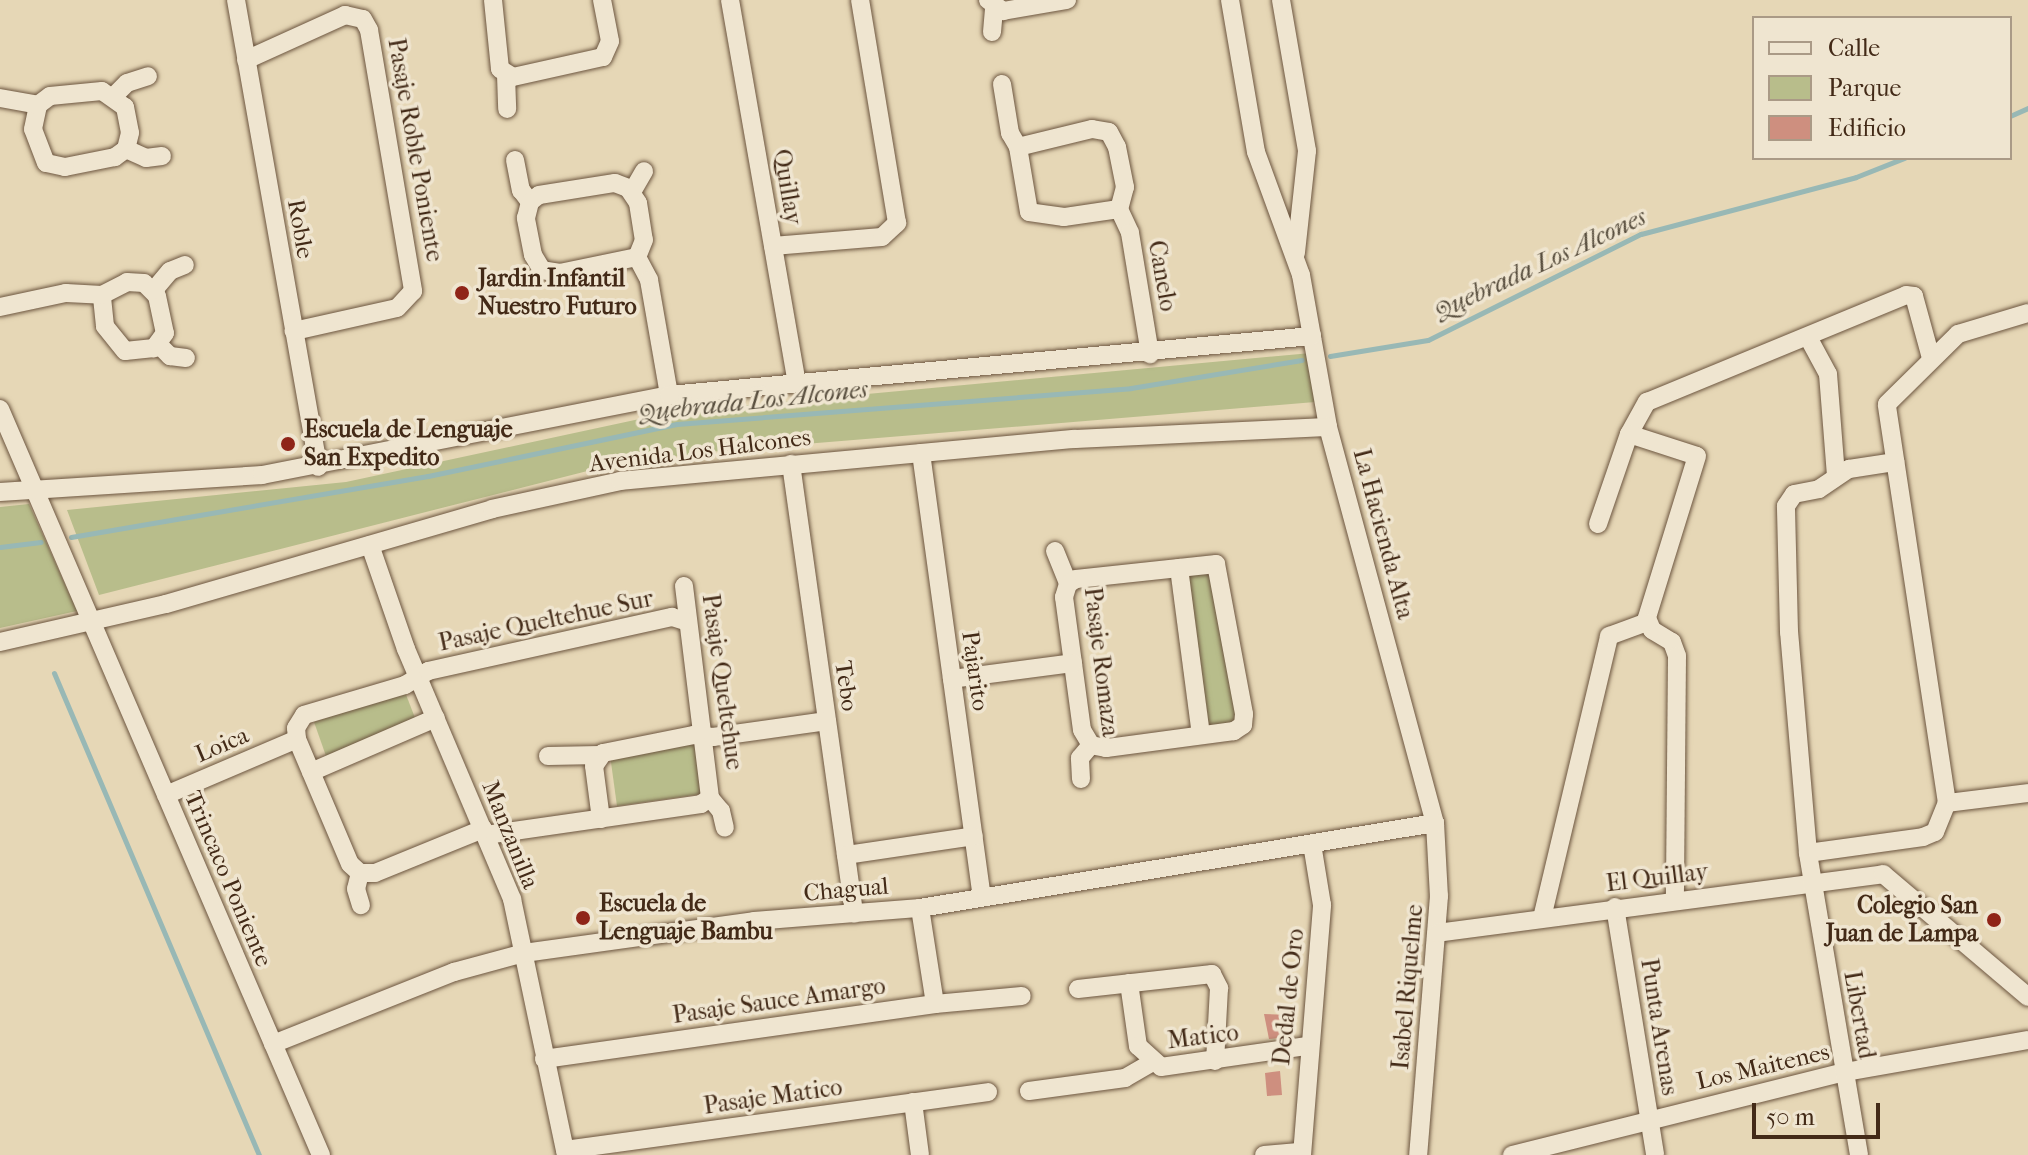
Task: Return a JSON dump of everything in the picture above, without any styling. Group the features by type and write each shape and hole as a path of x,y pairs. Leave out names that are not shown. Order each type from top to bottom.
{"street":[{"name":"Roble","path":"236,0 318,467"},
{"path":"493,0 499,64 506,75 507,109"},
{"path":"506,75 603,57 610,41 602,0"},
{"name":"Quillay","path":"730,0 797,383"},
{"path":"773,246 882,237 895,228 898,212 860,0"},
{"path":"992,32 991,4 1008,10 1067,0"},
{"name":"La Hacienda Alta","path":"1230,0 1256,152 1295,256 1328,427 1435,823"},
{"name":"La Hacienda Alta","path":"1281,0 1307,151 1295,256"},
{"name":"Pasaje Roble Poniente","path":"246,60 345,15 358,16 369,30 413,280 411,297 397,308 294,331"},
{"path":"115,95 127,83 148,76"},
{"path":"1002,84 1010,133 1018,147 1029,212 1064,217 1119,209 1125,187 1117,147 1109,132 1092,129 1018,147"},
{"path":"0,98 38,105 56,95 102,91 115,95 125,107 130,139 126,149 115,157 50,166 41,156 33,129 38,105"},
{"path":"126,149 146,158 162,156"},
{"path":"515,160 521,190 530,202"},
{"path":"644,171 632,192 644,240 637,257 649,280 669,395"},
{"path":"632,192 615,183 539,195 530,202 526,218 533,255 542,270 560,273 637,257"},
{"name":"Canelo","path":"1119,209 1130,233 1150,354"},
{"path":"154,290 170,271 185,265"},
{"path":"0,307 66,293 102,295 127,282 154,290"},
{"path":"154,290 165,328 159,345"},
{"path":"1598,524 1629,434 1647,402 1911,294 1931,358"},
{"path":"102,295 102,318 118,347 137,352 159,345"},
{"path":"1808,853 1923,837 1935,832 1947,803 1887,404 1958,334 2028,313"},
{"path":"0,492 187,484 318,467 527,420 669,395 1150,354 1312,336"},
{"path":"1808,337 1828,374 1836,476"},
{"path":"159,345 170,356 186,358"},
{"name":"Trincaco Poniente","path":"0,409 321,1155"},
{"name":"Avenida Los Halcones","path":"0,642 92,623 588,487 791,464 1126,435 1328,427"},
{"path":"1629,434 1697,456 1647,622"},
{"name":"Pajarito","path":"921,453 982,896"},
{"name":"Libertad","path":"1859,1155 1808,853 1789,632 1786,506 1794,494 1819,489 1836,476 1895,462"},
{"name":"Tebo","path":"791,464 854,914"},
{"name":"Manzanilla","path":"370,545 418,677 512,899 565,1153"},
{"name":"Pasaje Romaza","path":"1055,551 1068,584 1064,597 1082,730 1091,745 1080,758 1081,779"},
{"path":"1068,584 1216,564 1243,725 1201,735 1106,748 1091,745"},
{"path":"1179,568 1201,735"},
{"name":"Pasaje Queltehue","path":"684,586 685,621 692,634 710,798 721,811 725,828"},
{"name":"Pasaje Queltehue Sur","path":"297,739 297,723 308,712 418,677 672,617 685,621"},
{"path":"1647,622 1672,642 1677,656 1675,899"},
{"path":"1542,918 1609,636 1647,622"},
{"path":"952,679 1073,663"},
{"path":"311,772 436,718"},
{"path":"548,756 600,755 705,736 827,721"},
{"path":"297,739 350,864 360,873 375,873 484,832 701,804 710,798"},
{"name":"Loica","path":"166,795 297,739"},
{"path":"600,755 594,766 601,819"},
{"path":"1947,803 2028,793"},
{"name":"Chagual","path":"273,1044 454,972 524,953 754,921 920,908 1435,823"},
{"name":"Isabel Riquelme","path":"1418,1155 1437,933 1435,823"},
{"path":"846,855 974,836"},
{"name":"Dedal de Oro","path":"1302,1153 1307,1046 1322,905 1312,844"},
{"path":"360,873 356,889 361,905"},
{"name":"El Quillay","path":"1437,933 1675,899 1883,874 2028,997"},
{"name":"Punta Arenas","path":"1615,907 1655,1155"},
{"path":"920,908 935,1004"},
{"path":"1078,989 1204,973 1216,977 1215,1061"},
{"path":"1029,1091 1125,1078 1153,1062 1135,1038 1129,983"},
{"name":"Pasaje Sauce Amargo","path":"544,1059 935,1004 1022,996"},
{"name":"Los Maitenes","path":"1512,1155 1649,1118 1845,1072 2028,1040"},
{"name":"Matico","path":"1153,1062 1170,1068 1307,1046"},
{"name":"Pasaje Matico","path":"565,1153 988,1092"},
{"path":"913,1102 920,1155"},
{"path":"1264,1155 1302,1153"}],"green space":[{"path":"1311,353 1315,402 708,452 607,466 99,595 67,510 346,482 672,412"},
{"path":"29,504 77,611 0,628 0,507"},
{"path":"1215,570 1238,722 1207,727 1183,575"},
{"path":"405,692 417,723 326,756 314,722"},
{"path":"701,742 708,793 617,806 610,755"}],"building":[{"path":"1264,1014 1291,1015 1288,1037 1269,1039"},
{"path":"1280,1071 1282,1095 1267,1096 1265,1073"}],"waterway":[{"name":"Quebrada Los Alcones","path":"2012,115 2028,108"},
{"name":"Quebrada Los Alcones","path":"1330,356 1428,340 1641,234 1856,177 1899,160"},
{"name":"Quebrada Los Alcones","path":"71,537 428,476 677,424 1131,388 1302,360"},
{"name":"Quebrada Los Alcones","path":"0,547 41,542"},
{"path":"54,673 259,1155"}],"place":[{"name":"Jardin Infantil Nuestro Futuro","path":"462,293"},
{"name":"Escuela de Lenguaje San Expedito","path":"288,444"},
{"name":"Escuela de Lenguaje Bambu","path":"583,918"},
{"name":"Colegio San Juan de Lampa","path":"1994,920"}]}
